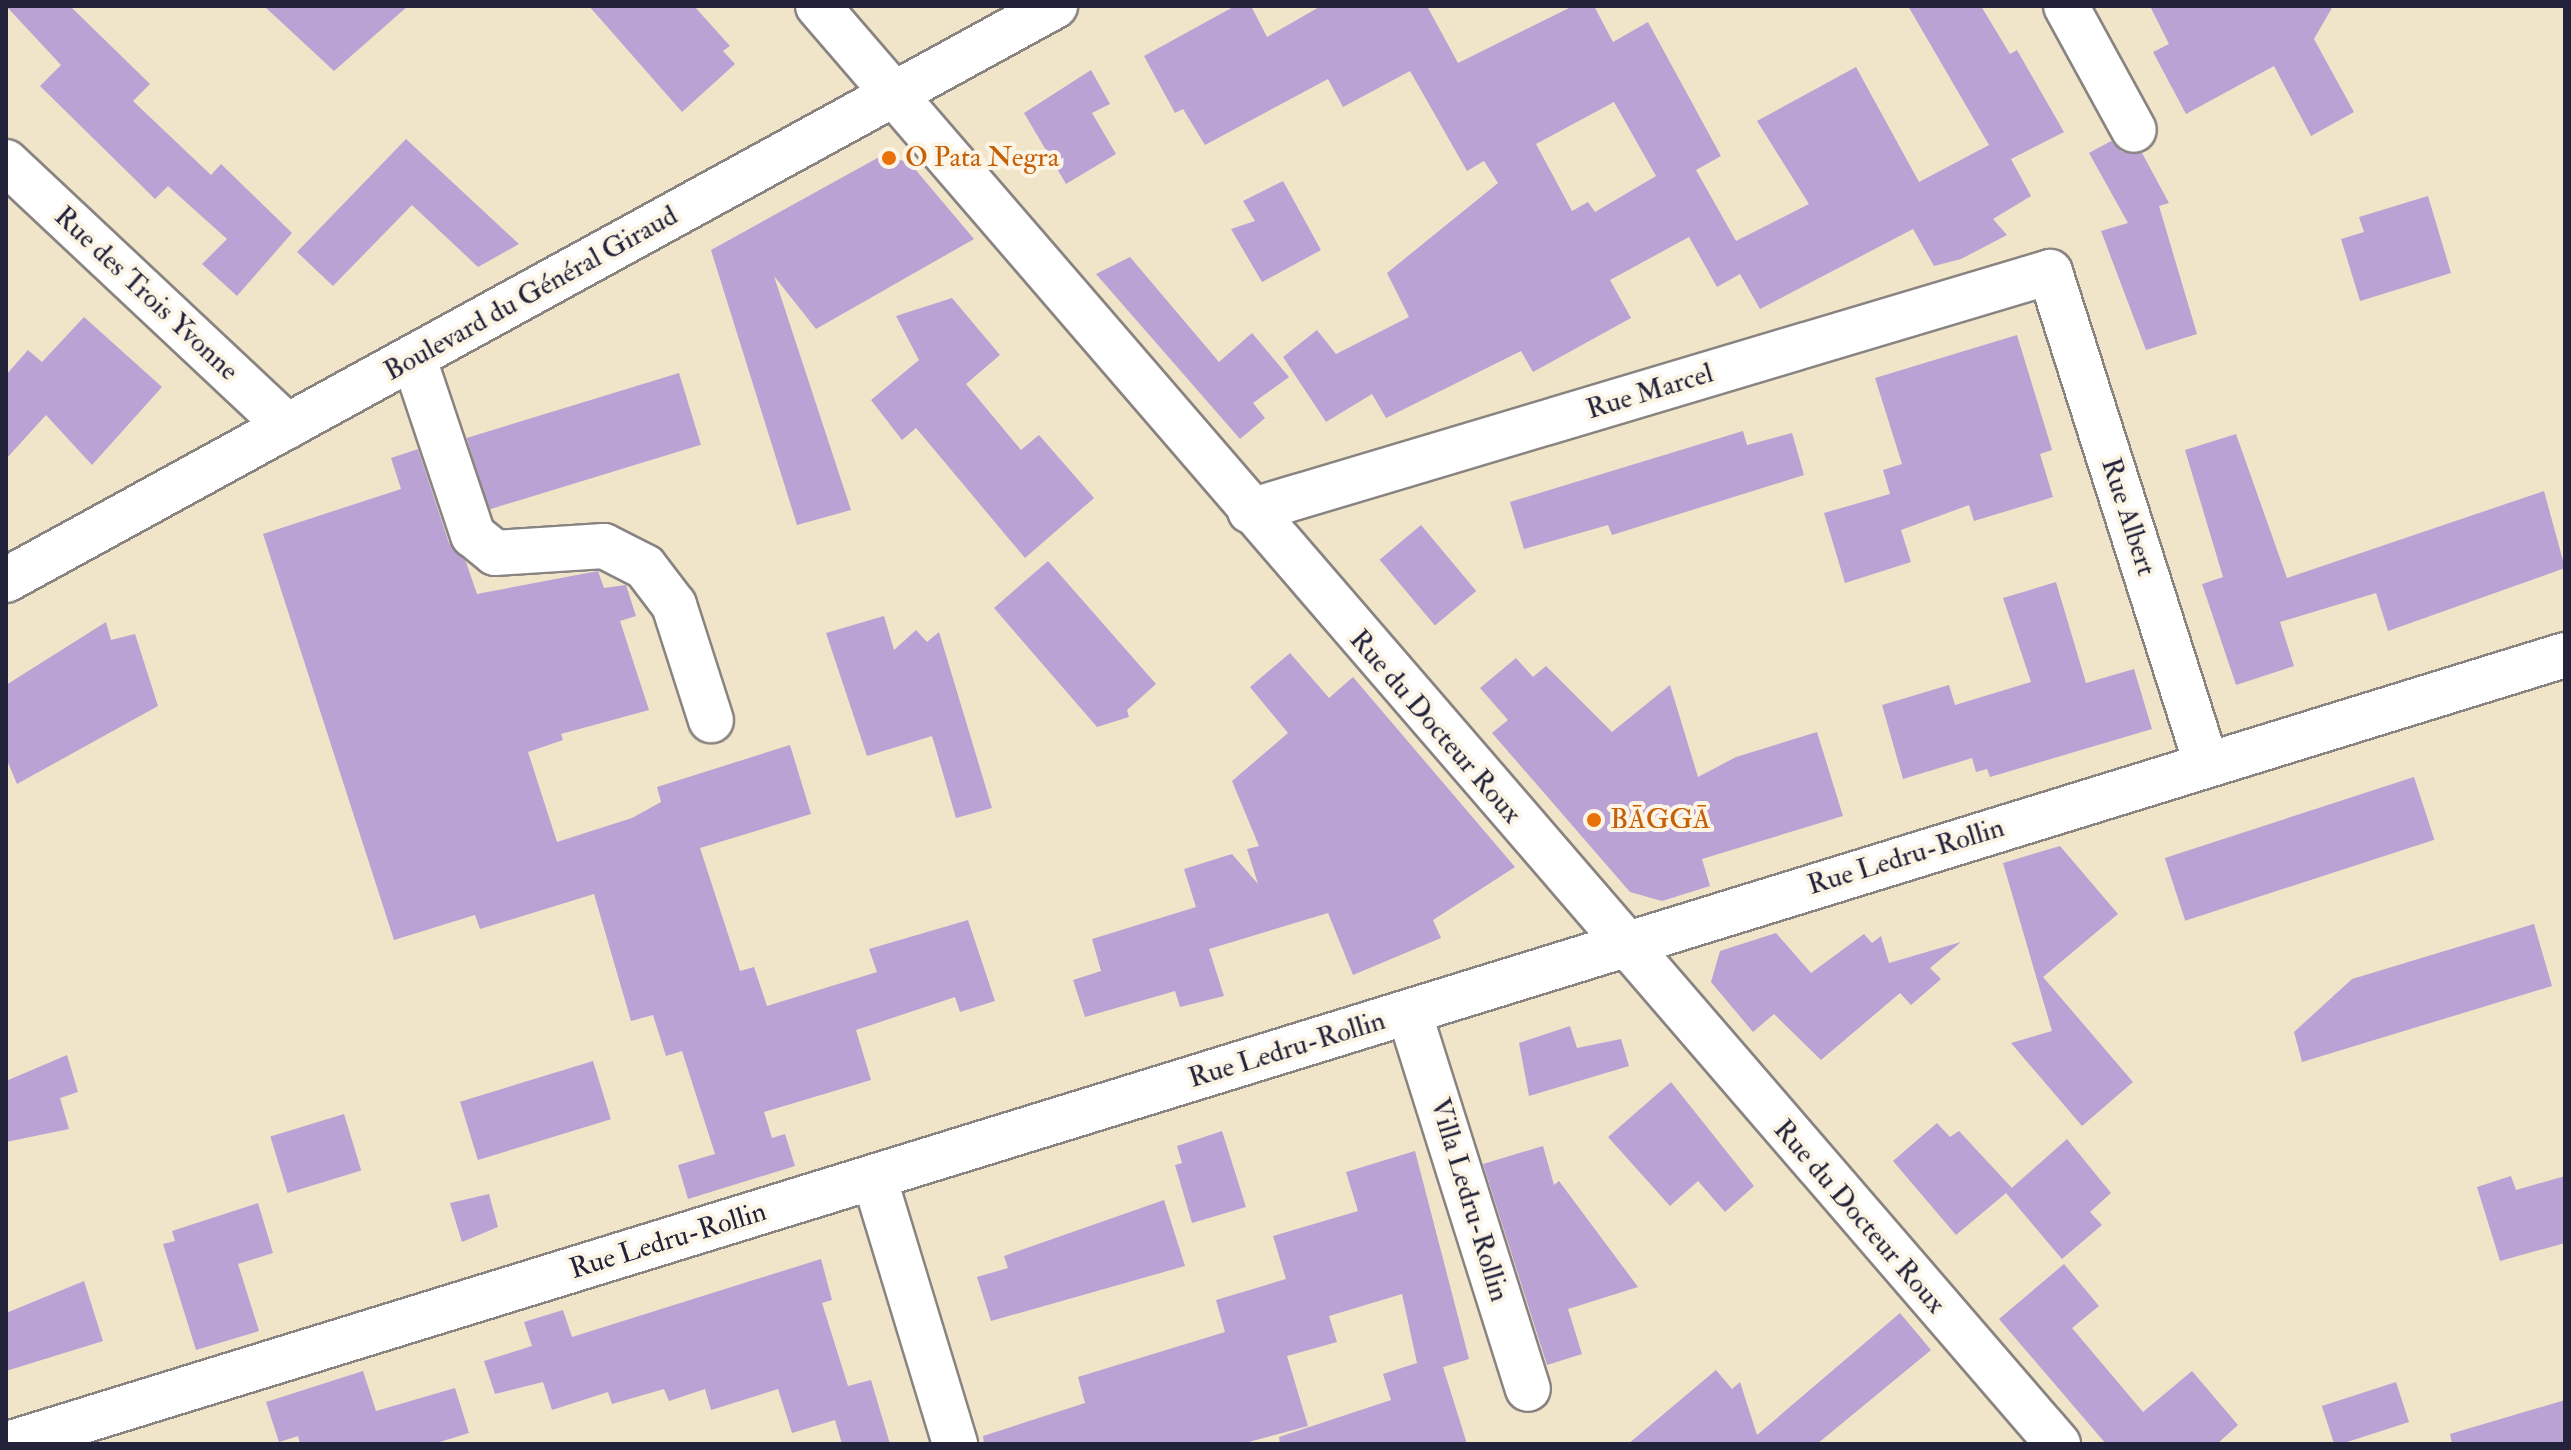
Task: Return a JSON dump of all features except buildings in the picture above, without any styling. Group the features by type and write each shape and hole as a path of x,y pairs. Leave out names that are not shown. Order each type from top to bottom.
{"street":[{"name":"Rue du Docteur Roux","path":"818,6 898,95 1623,946 2058,1444"},
{"name":"Boulevard du Général Giraud","path":"6,580 898,95 1055,6"},
{"path":"2066,6 2134,130"},
{"name":"Rue des Trois Yvonne","path":"6,162 287,426"},
{"name":"Rue Marcel","path":"1250,511 2050,272"},
{"name":"Rue Albert","path":"2050,272 2206,763"},
{"path":"414,359 473,535 495,553 604,546 645,567 674,605 711,720"},
{"name":"Rue Ledru-Rollin","path":"8,1444 2206,763 2565,655"},
{"name":"Villa Ledru-Rollin","path":"1409,1012 1528,1389"},
{"path":"874,1177 955,1444"}],"place":[{"name":"O Pata Negra","path":"889,158"},
{"name":"BĀGGĀ","path":"1594,820"}]}
